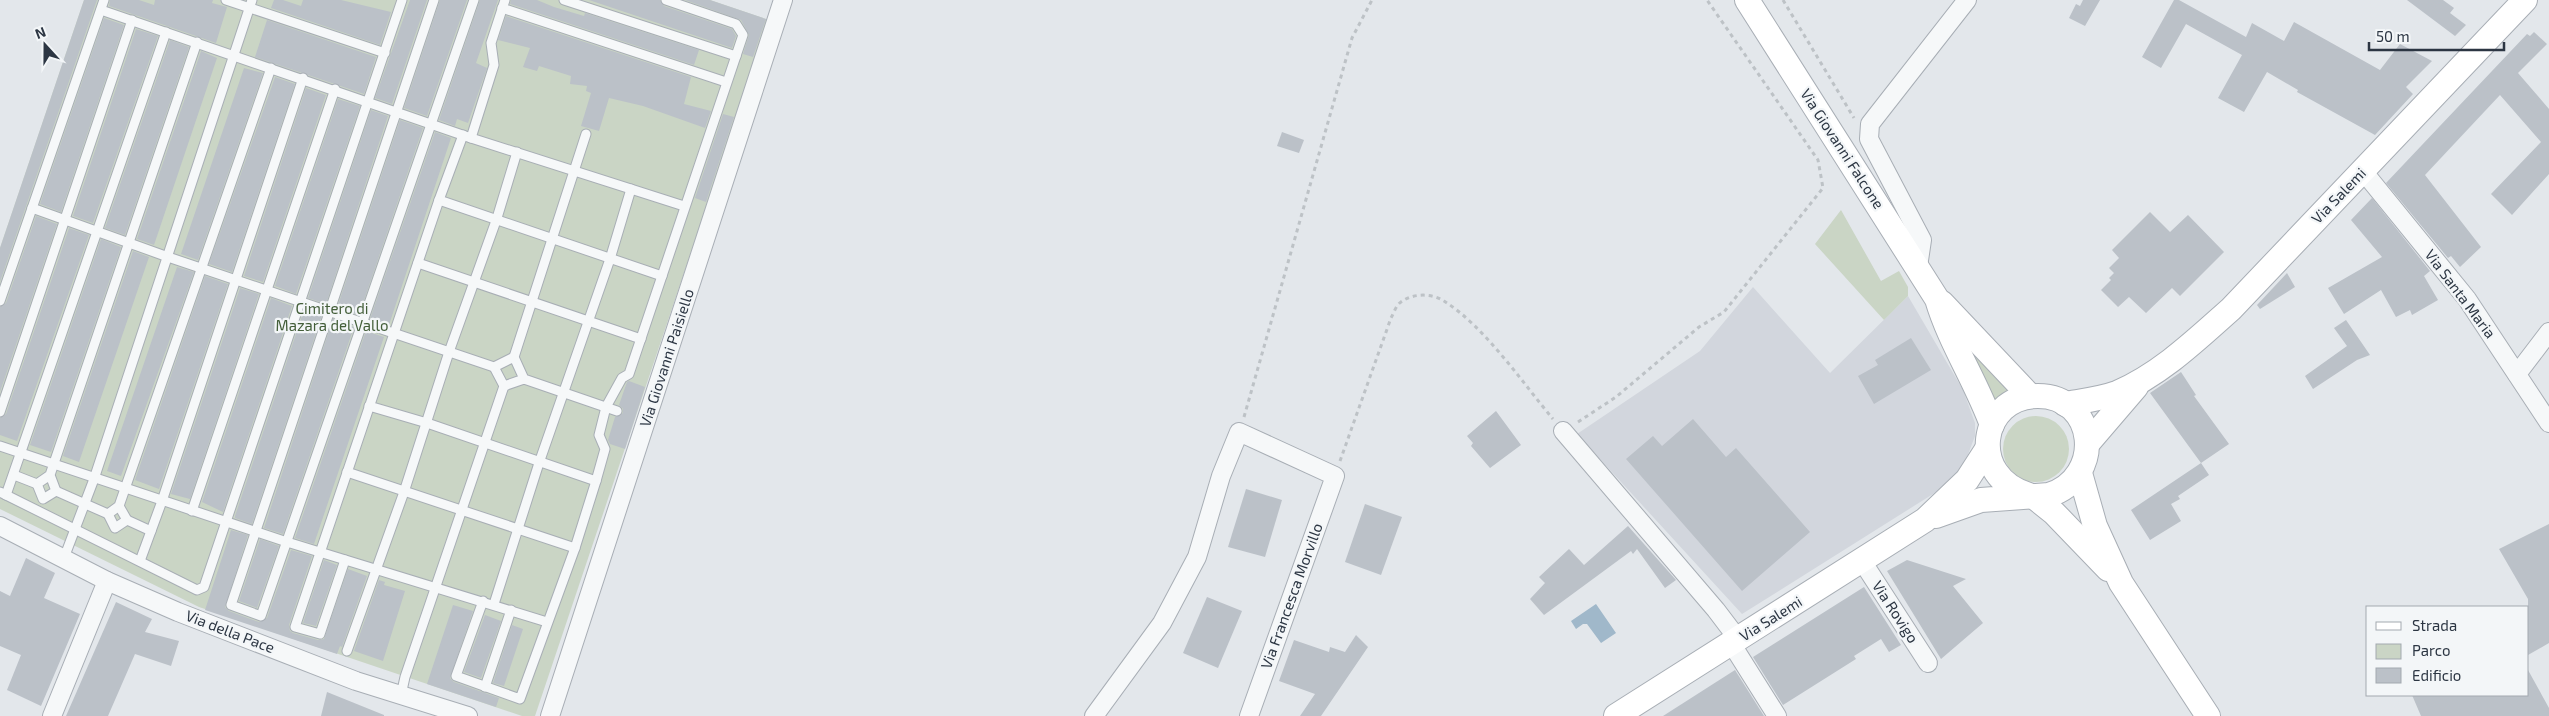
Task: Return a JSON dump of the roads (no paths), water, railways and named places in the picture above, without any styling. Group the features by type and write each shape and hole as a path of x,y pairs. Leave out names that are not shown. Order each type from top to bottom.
{"main road":[{"name":"Via Giovanni Falcone","path":"1747,0 1937,299"},
{"name":"Via Salemi","path":"2142,380 2188,348 2231,309 2526,0"},
{"path":"1937,299 2030,396"},
{"path":"1937,299 1945,326 1983,399 1992,424"},
{"path":"2065,404 2116,393 2142,380"},
{"path":"2088,443 2142,380"},
{"path":"2030,396 2048,397 2065,404 2080,421 2088,443 2086,459 2080,473 2058,492 1981,500 1925,520 1967,480 1987,449 1992,424 2002,411 2015,402 2030,396"},
{"path":"1987,449 1989,460 2000,480 2013,490 2031,496 2078,537 2121,583"},
{"path":"2080,473 2095,526 2121,583 2208,716"},
{"name":"Via Salemi","path":"1616,716 1862,562 1925,520"}],"street":[{"name":"Via Giovanni Paisiello","path":"550,716 641,419 783,0"},
{"path":"1918,267 1922,240 1869,139 1870,124 1966,0"},
{"name":"Via Santa Maria","path":"2363,171 2467,299 2549,423"},
{"path":"2517,374 2549,332"},
{"name":"Via Francesca Morvillo","path":"1094,716 1162,623 1198,557 1221,476 1239,432 1335,476 1249,716"},
{"path":"1563,432 1716,610 1777,716"},
{"name":"Via della Pace","path":"0,526 107,581 178,612 347,678 468,716"},
{"name":"Via Rovigo","path":"1862,562 1928,663"},
{"path":"52,716 107,581"}],"lane":[{"path":"0,301 104,0"},
{"path":"226,0 251,4 385,53"},
{"path":"434,0 232,605 261,616 364,324 430,124 474,0"},
{"path":"564,0 736,56"},
{"path":"483,601 456,676 520,699 575,548 596,480 605,449 599,435 606,407 622,378 629,374 742,35 736,24 666,0"},
{"path":"166,32 22,454 14,475 3,493 197,590 204,587 385,53 399,1"},
{"path":"64,558 94,479 236,55 251,4"},
{"path":"345,560 320,634 295,627 439,200 467,136 494,65 491,43 503,4 726,82"},
{"path":"101,10 303,78 430,124 684,206"},
{"path":"0,412 132,20"},
{"path":"115,528 108,514 56,491 50,475 197,42"},
{"path":"108,514 118,506 125,489 271,68"},
{"path":"140,561 162,501 303,78"},
{"path":"192,511 335,90"},
{"path":"524,379 514,357 586,134"},
{"path":"347,651 374,569 404,492 449,352 497,218 517,152"},
{"path":"494,604 562,392 610,258 631,189"},
{"path":"439,200 497,218 662,276"},
{"path":"32,208 394,335 494,367 504,386 401,694"},
{"path":"418,264 641,339"},
{"path":"494,367 514,357"},
{"path":"504,386 524,379 617,411"},
{"path":"369,406 427,423 539,463 596,480"},
{"path":"0,446 320,553 436,586 547,622"},
{"path":"347,472 575,548"},
{"path":"14,475 37,484 43,499"},
{"path":"37,484 50,475"},
{"path":"38,510 43,499 56,491"},
{"path":"118,506 127,520 151,531"},
{"path":"108,545 115,528 127,520"},
{"path":"485,687 511,610"}],"water":[{"path":"1596,604 1616,633 1601,643 1587,624 1583,624 1576,629 1571,621"}],"park label":[{"name":"Cimitero di Mazara del Vallo","path":"332,318"}]}
